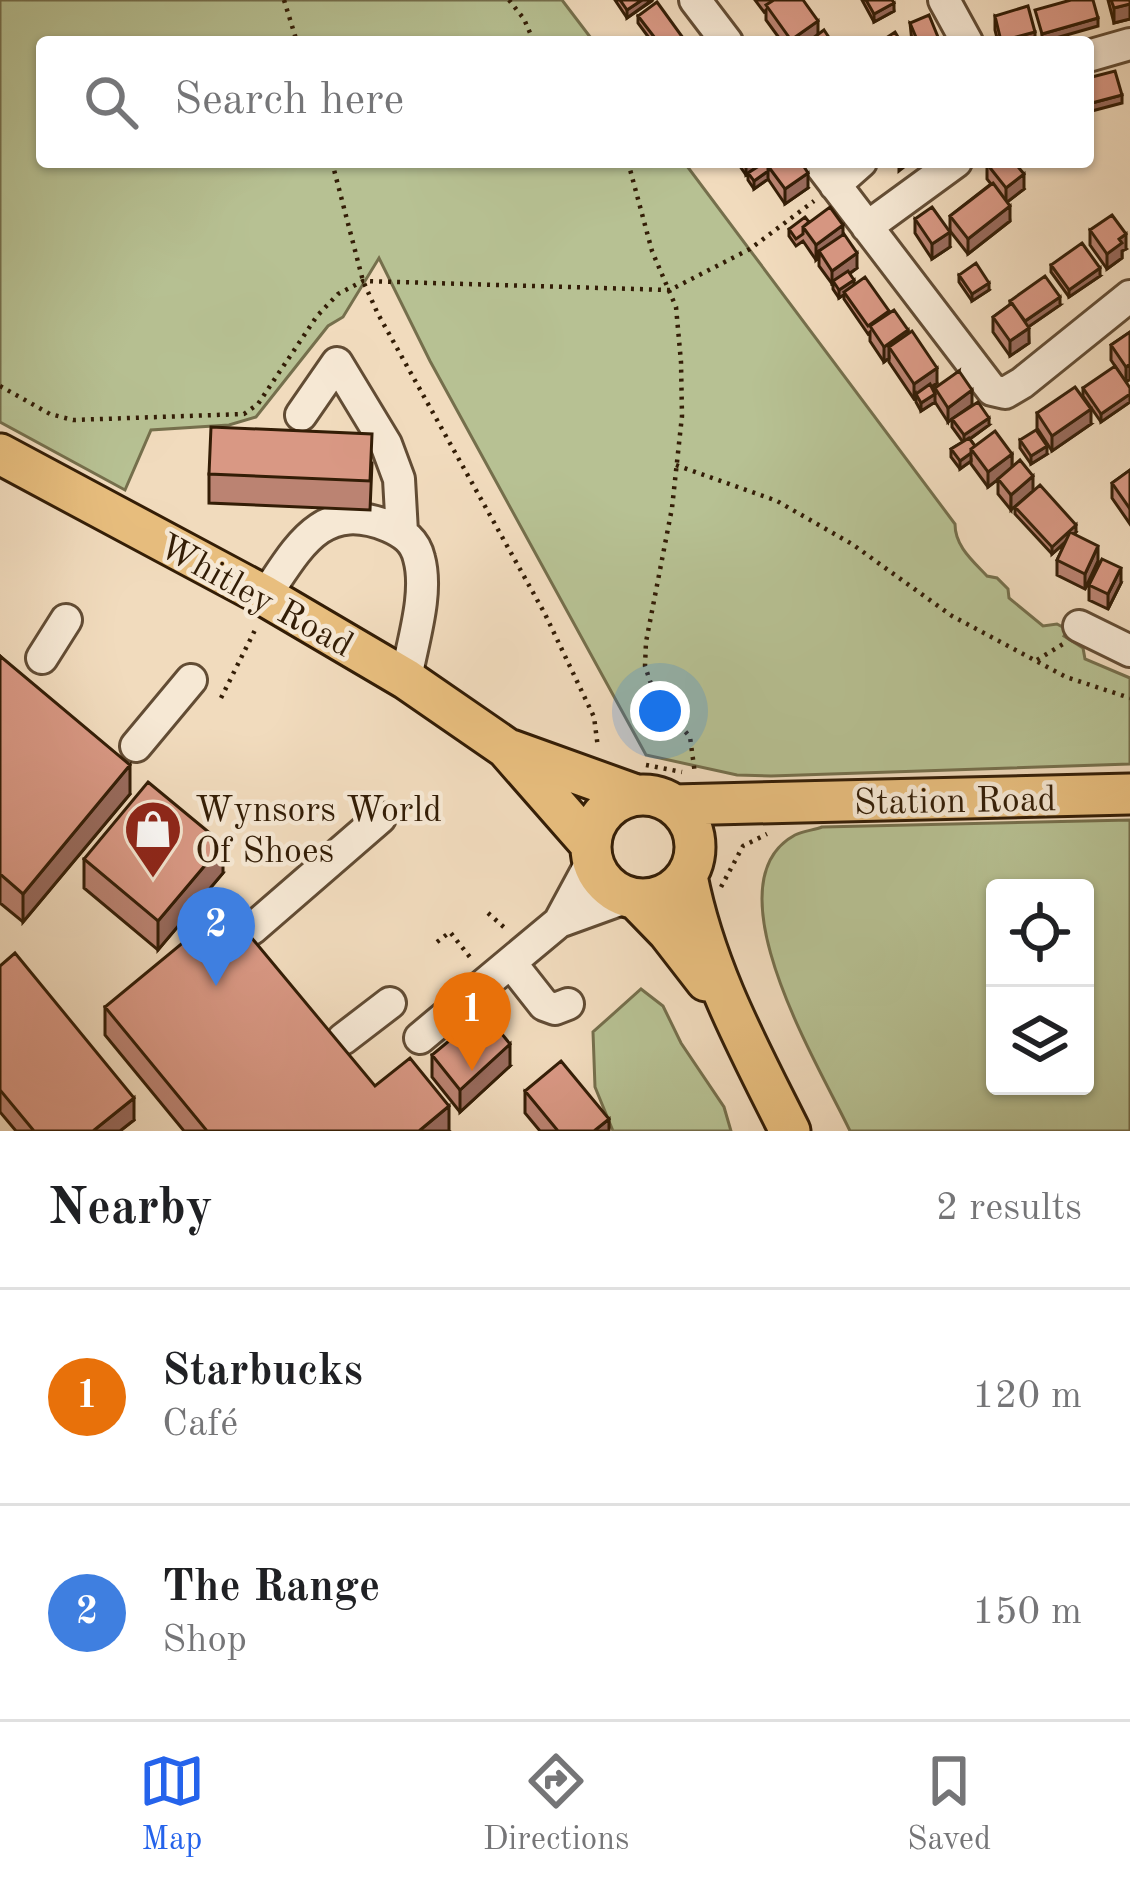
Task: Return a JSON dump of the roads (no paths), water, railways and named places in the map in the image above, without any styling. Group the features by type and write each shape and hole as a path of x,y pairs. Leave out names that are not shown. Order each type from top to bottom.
{"main road":[{"name":"Whitley Road","path":"0,454 264,605 406,679 506,748 593,780 668,791"},
{"name":"Whitley Road","path":"506,748 592,852"},
{"path":"726,1006 668,932 632,898 607,883 592,852 602,812 622,799 668,791 691,830 699,876 694,916 726,1006 790,1131"},
{"name":"Station Road","path":"668,791 722,801 781,803 1130,794"},
{"name":"Station Road","path":"699,876 730,827 781,803"},
{"path":"632,898 667,893 699,876"}],"street":[{"path":"695,0 722,36"},
{"path":"944,0 964,36"},
{"path":"1094,54 1130,44"},
{"path":"867,226 948,168"},
{"path":"826,173 984,383 999,393 1022,383 1130,296"},
{"path":"301,415 337,363 386,444 399,479 402,532"},
{"path":"264,605 300,545 330,521 356,517 402,532 412,542 421,568 406,679"},
{"path":"42,658 66,620"},
{"path":"1079,626 1129,646"},
{"path":"136,746 190,680"},
{"path":"252,929 380,818"},
{"path":"559,922 592,852"},
{"path":"420,1038 559,922 632,898"},
{"path":"511,963 544,1005 555,1010 568,1004"},
{"path":"343,1039 390,1003"}],"place":[{"name":"Wynsors World Of Shoes","path":"153,880"},
{"name":"The Range","path":"216,986"},
{"name":"Starbucks","path":"472,1071"}]}
